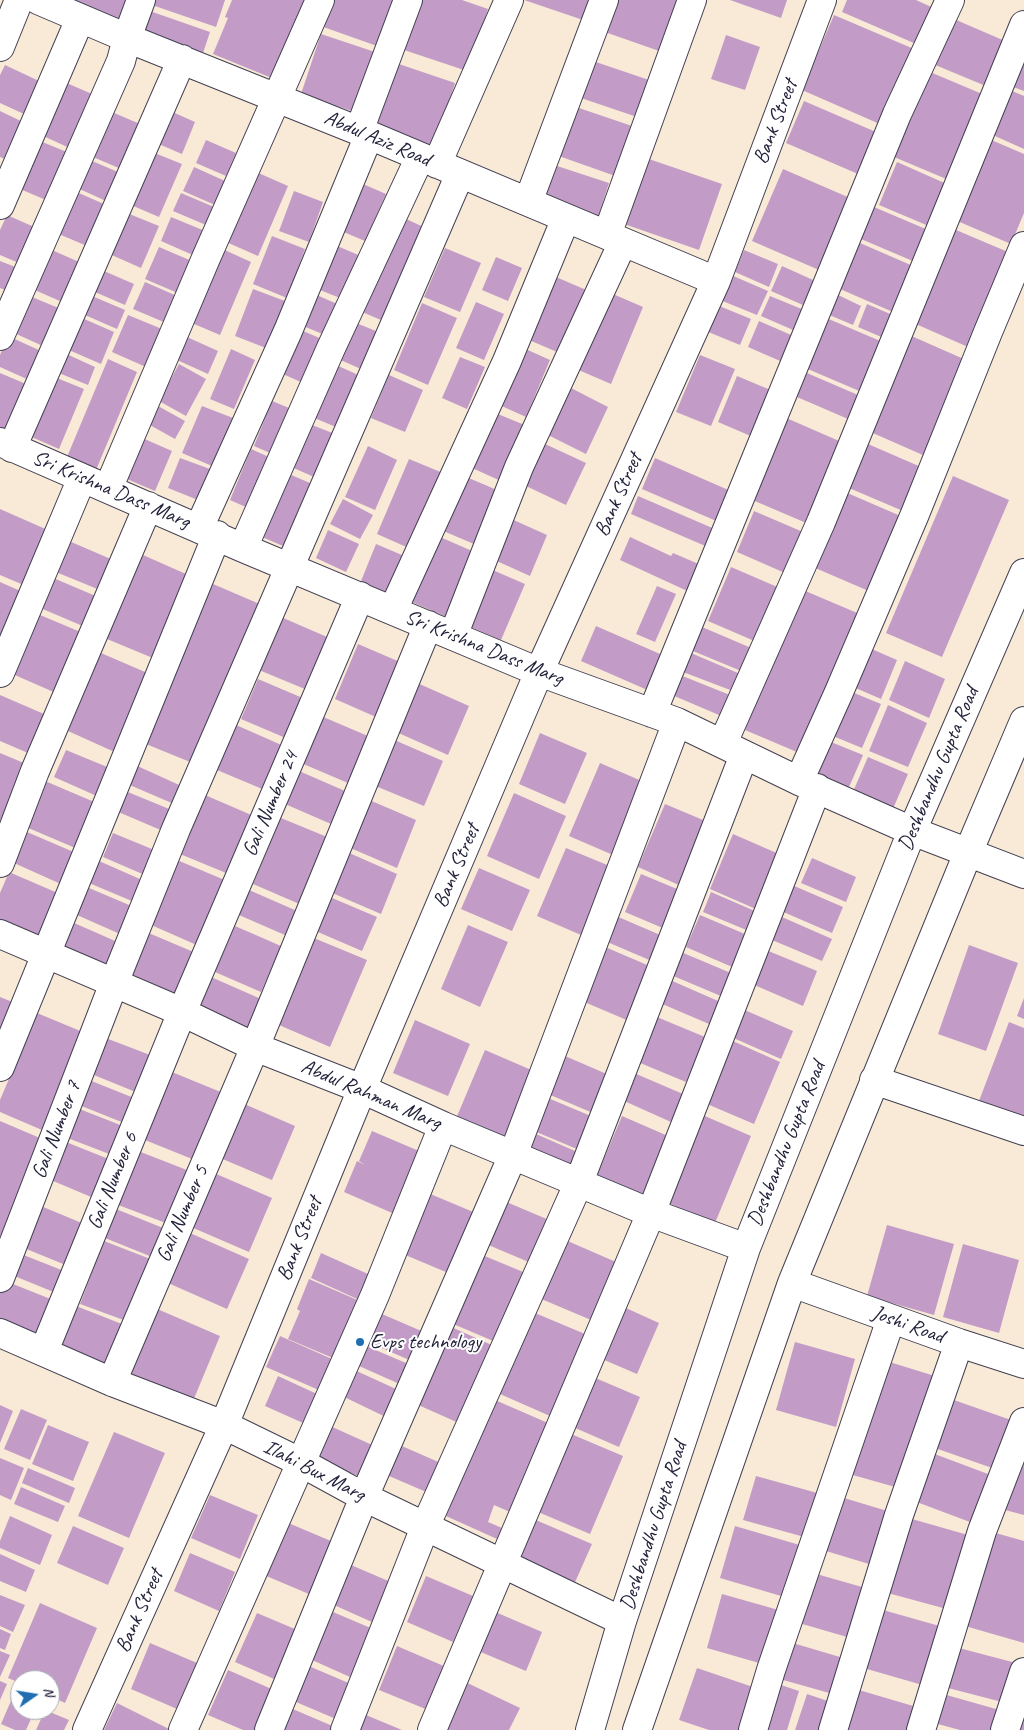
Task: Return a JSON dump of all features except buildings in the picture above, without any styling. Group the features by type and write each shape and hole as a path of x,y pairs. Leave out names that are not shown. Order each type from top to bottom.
{"street":[{"path":"0,336 121,61 127,38 142,0"},
{"path":"108,489 206,258 320,0"},
{"path":"0,1067 364,133 408,0"},
{"path":"243,548 331,348 439,165 509,0"},
{"path":"528,202 604,0"},
{"path":"454,636 519,467 615,238 692,0"},
{"name":"Bank Street","path":"87,1730 224,1425 362,1089 539,672 716,280 822,0"},
{"path":"652,713 897,114 950,0"},
{"path":"0,47 36,1"},
{"name":"Abdul Aziz Road","path":"36,1 364,133 716,280"},
{"path":"0,205 80,19"},
{"path":"345,1730 425,1527 579,1182 734,749 821,522 1024,25"},
{"path":"5,449 182,59"},
{"name":"Gali Number 7","path":"0,1278 114,983 176,829 289,567 439,165"},
{"path":"392,610 507,361 566,218"},
{"path":"432,1730 651,1213 808,784 839,692 915,514 1024,246"},
{"name":"Sri Krishna Dass Marg","path":"5,449 82,478 243,548 539,672 677,722 912,831 1024,874"},
{"path":"0,673 82,478"},
{"path":"0,863 34,771 148,506"},
{"name":"Deshbandhu Gupta Road","path":"590,1730 622,1621 746,1248 912,831 1024,572"},
{"name":"Gali Number 24","path":"182,1012 360,596"},
{"name":"Gali Number 5","path":"112,1382 255,1047 428,625"},
{"path":"637,1730 792,1283 874,1080 1024,721"},
{"path":"269,1730 364,1497 513,1155 677,722"},
{"name":"Abdul Rahman Marg","path":"0,934 182,1012 255,1047 362,1089 443,1126 651,1213 746,1248"},
{"name":"Gali Number 6","path":"44,1351 182,1012"},
{"path":"874,1080 1024,1131"},
{"path":"183,1730 375,1295 443,1126"},
{"name":"Joshi Road","path":"792,1283 959,1343 1024,1364"},
{"path":"753,1730 771,1670 891,1319"},
{"name":"Ilahi Bux Marg","path":"0,1333 112,1382 224,1425 300,1462 364,1497 503,1562 622,1621"},
{"path":"833,1730 898,1516 959,1343"},
{"path":"921,1730 982,1531 1024,1422"},
{"path":"1005,1730 1024,1672"}],"place":[{"name":"Evps technology","path":"360,1342"}]}
